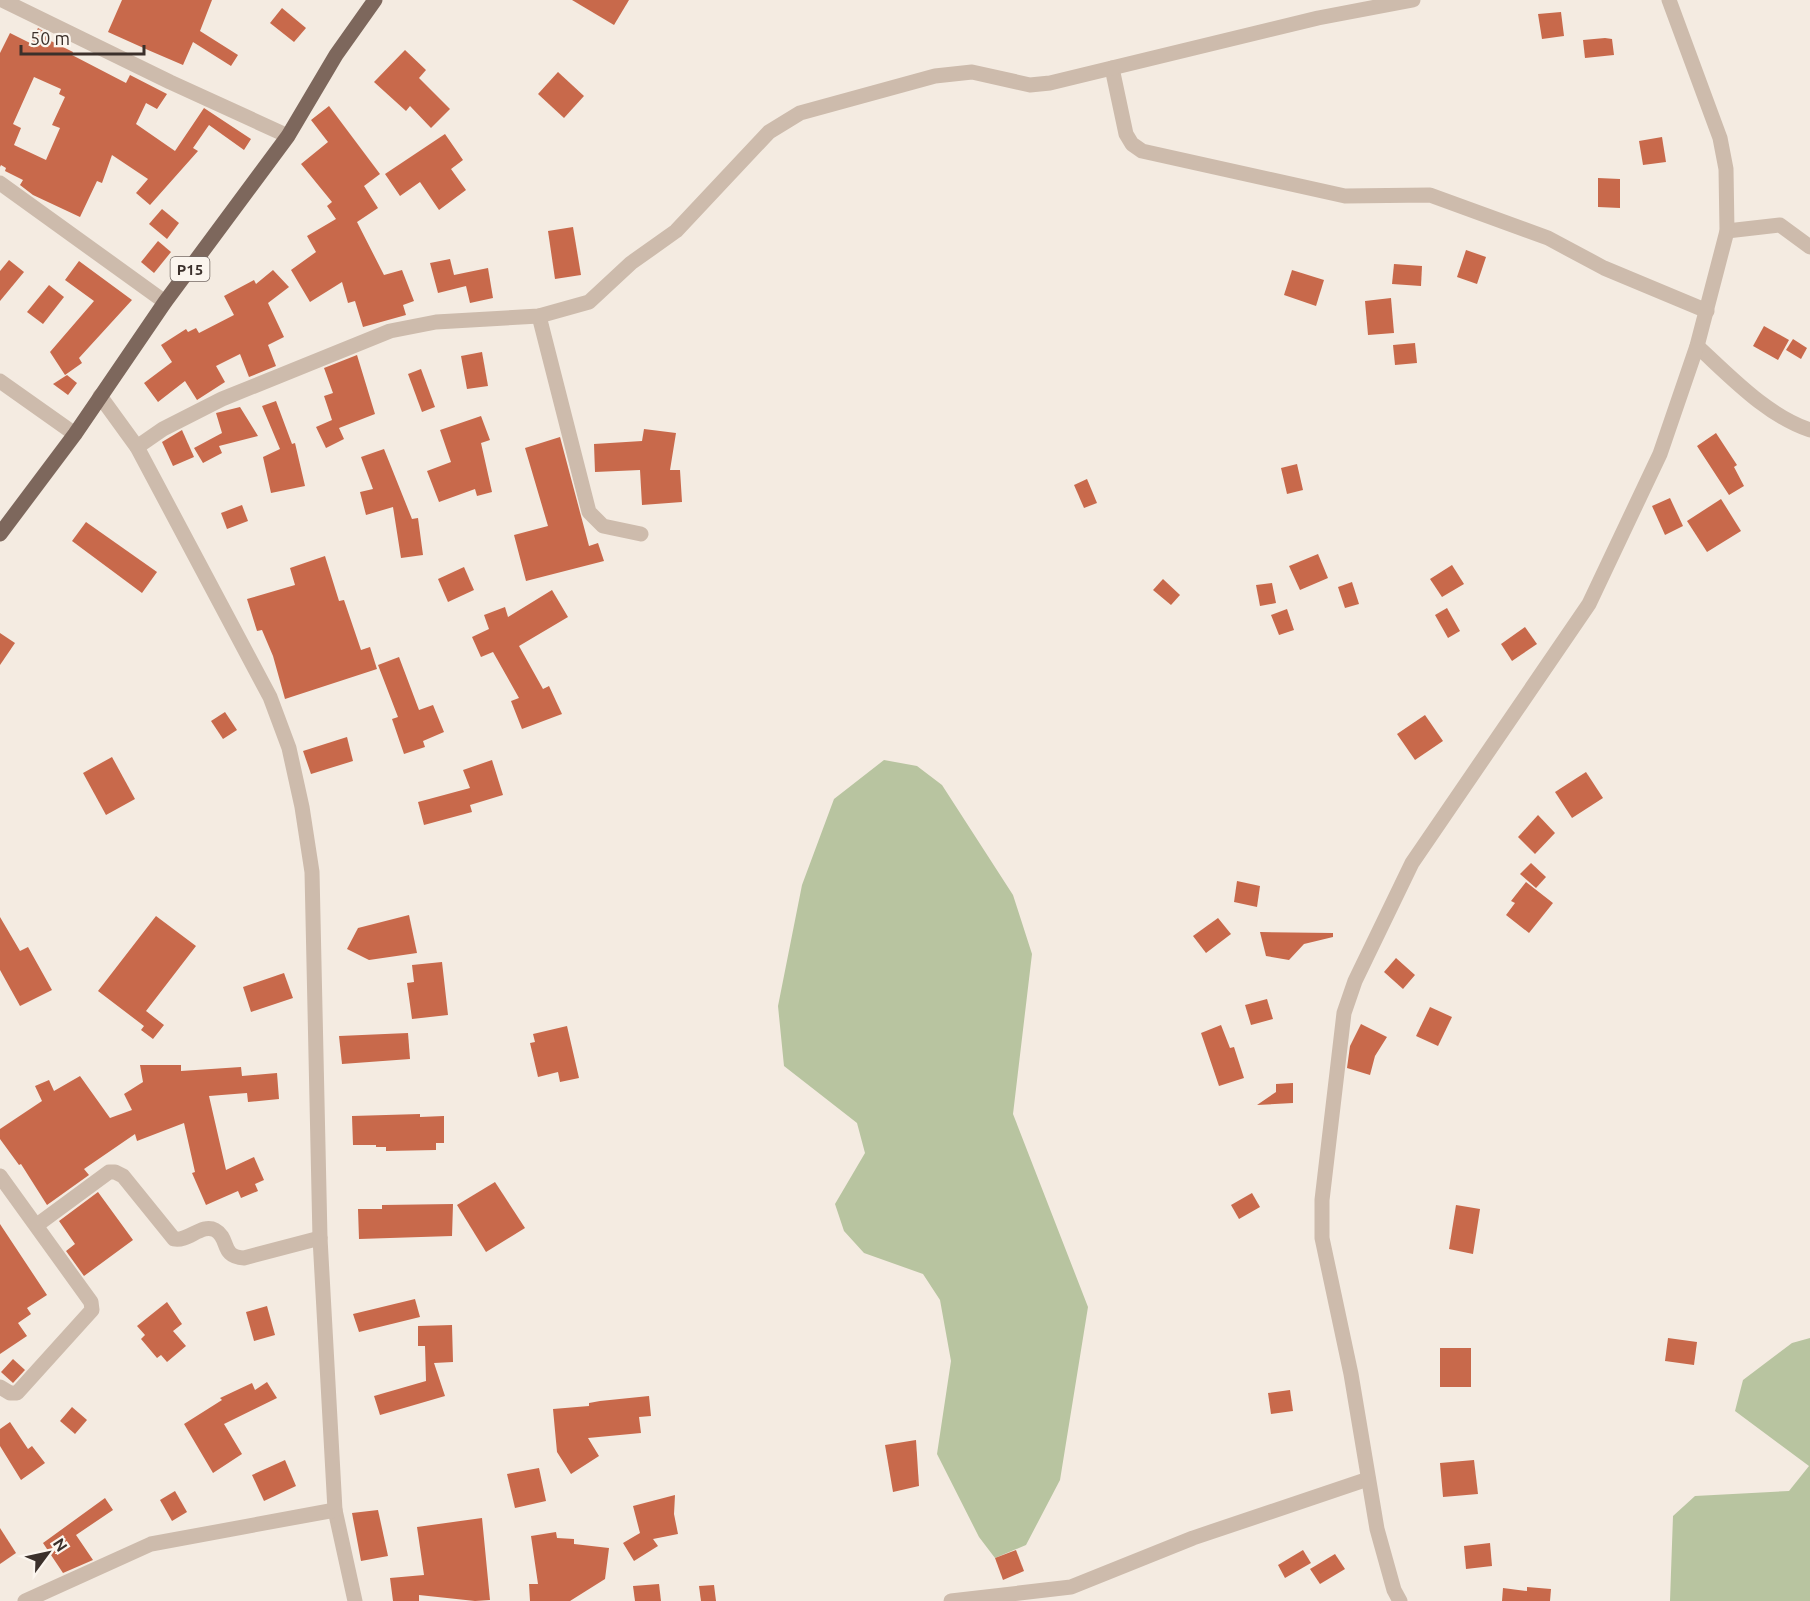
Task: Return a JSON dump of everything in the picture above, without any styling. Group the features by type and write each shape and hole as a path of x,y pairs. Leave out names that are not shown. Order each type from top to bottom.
{"main road":[{"name":"P15","path":"0,534 75,434 165,302 288,136 324,73 375,0"}],"street":[{"path":"2,0 170,82 288,136"},
{"path":"137,447 163,429 222,399 390,331 436,322 539,316 589,302 630,263 676,231 769,132 801,113 935,76 972,72 1030,85 1112,68 1318,18 1413,0"},
{"path":"1400,1601 1394,1590 1377,1528 1351,1374 1322,1238 1322,1200 1344,1013 1355,981 1412,863 1589,604 1660,454 1697,346 1726,231 1727,179 1720,138 1669,0"},
{"path":"1112,68 1126,134 1132,144 1142,151 1346,196 1430,195 1548,238 1604,268 1707,311"},
{"path":"0,183 165,302"},
{"path":"1726,231 1780,225 1810,247"},
{"path":"539,316 589,512 603,526 642,534"},
{"path":"1697,346 1746,391 1793,425 1810,430"},
{"path":"0,381 75,434"},
{"path":"100,396 137,447 270,697 289,748 302,807 312,872 320,1238 335,1510 355,1601"},
{"path":"37,1225 109,1172 115,1172 123,1176 174,1239 180,1240 205,1229 212,1229 218,1231 229,1253 244,1258 320,1238"},
{"path":"0,1176 91,1302 92,1310 17,1393 10,1393 0,1387"},
{"path":"951,1601 1004,1598 1071,1587 1193,1538 1368,1479"},
{"path":"25,1601 151,1544 335,1510"}],"green space":[{"path":"884,760 917,766 942,785 1013,895 1032,954 1013,1114 1088,1307 1060,1480 1026,1545 995,1558 979,1537 937,1454 951,1361 940,1300 923,1274 864,1253 844,1231 835,1204 865,1153 857,1123 784,1066 778,1006 802,885 834,799"},
{"path":"1810,1338 1810,1601 1670,1601 1673,1516 1695,1496 1789,1491 1809,1466 1735,1411 1743,1380 1792,1343"}],"building":[{"path":"122,0 212,0 200,31 238,55 231,66 193,42 183,65 108,32"},
{"path":"572,0 629,0 614,25"},
{"path":"282,8 306,28 294,42 270,23"},
{"path":"1561,12 1564,36 1542,39 1538,14"},
{"path":"38,28 51,35 49,40 73,52 72,55 126,83 130,75 167,94 157,109 146,103 136,124 175,151 204,108 251,139 244,150 209,125 193,148 198,151 150,205 136,193 148,179 112,155 102,183 97,181 80,217 33,195 20,185 23,180 5,171 6,168 1,165 0,167 0,53 10,33 30,43","holes":["34,77 61,89 59,94 65,97 52,125 60,128 46,160 14,145 21,128 13,124"]},
{"path":"1612,39 1614,55 1585,58 1583,40"},
{"path":"405,50 426,70 419,78 450,109 431,128 410,106 406,111 374,82"},
{"path":"558,72 584,96 564,118 538,94"},
{"path":"329,106 380,174 364,186 378,208 357,222 384,275 402,270 414,301 403,305 406,315 363,327 355,301 348,303 342,282 310,302 291,270 316,252 307,236 336,219 327,206 332,202 301,164 328,142 311,120"},
{"path":"445,134 463,160 451,169 466,190 439,210 420,182 400,196 385,174"},
{"path":"1662,137 1666,162 1643,165 1639,141"},
{"path":"1598,178 1620,179 1620,208 1598,207"},
{"path":"162,209 179,223 167,239 149,224"},
{"path":"573,227 581,275 555,279 548,231"},
{"path":"158,241 171,252 154,273 141,262"},
{"path":"1466,250 1486,257 1477,284 1457,277"},
{"path":"450,259 454,275 488,268 493,298 470,303 466,286 438,293 430,263"},
{"path":"9,260 24,272 0,301 0,271"},
{"path":"79,261 132,300 79,358 82,363 65,375 50,352 94,301 65,280"},
{"path":"1394,264 1422,266 1421,286 1392,284"},
{"path":"273,270 289,287 268,303 284,337 268,345 276,366 249,377 240,354 216,366 225,382 197,400 185,381 158,402 144,383 172,362 161,345 186,329 188,332 196,328 199,333 234,315 224,296 254,280 256,284"},
{"path":"1292,270 1324,280 1316,306 1284,295"},
{"path":"49,285 64,297 43,324 27,312"},
{"path":"1391,298 1394,333 1368,335 1365,301"},
{"path":"1764,326 1789,340 1778,360 1753,346"},
{"path":"1793,339 1807,348 1801,359 1786,350"},
{"path":"1415,343 1417,363 1395,365 1393,345"},
{"path":"482,352 488,386 467,389 461,356"},
{"path":"357,355 375,414 339,428 344,439 326,448 316,427 332,420 324,396 333,393 324,368"},
{"path":"421,369 435,407 422,412 408,374"},
{"path":"67,375 77,383 68,395 53,384"},
{"path":"276,401 292,444 295,443 305,486 271,493 263,457 280,449 262,406"},
{"path":"240,407 258,436 219,446 222,453 203,463 194,448 222,433 216,413"},
{"path":"481,416 490,440 481,443 492,492 477,496 475,489 439,502 427,471 451,462 440,430"},
{"path":"644,429 676,433 670,470 680,470 682,502 642,505 640,470 595,472 594,444 642,441"},
{"path":"182,430 194,457 173,466 162,442"},
{"path":"1716,433 1737,465 1734,467 1744,486 1729,495 1697,446"},
{"path":"560,437 589,546 598,543 604,561 526,581 514,535 548,526 525,448"},
{"path":"384,449 412,519 418,518 423,555 401,558 393,507 366,515 360,492 373,489 361,457"},
{"path":"1297,464 1303,490 1287,494 1281,468"},
{"path":"1087,479 1097,503 1084,508 1074,485"},
{"path":"1670,498 1683,526 1665,535 1652,506"},
{"path":"1721,499 1741,531 1707,552 1687,521"},
{"path":"242,505 248,521 227,529 221,513"},
{"path":"86,522 157,572 142,593 72,541"},
{"path":"1318,554 1328,578 1300,590 1289,566"},
{"path":"325,556 339,601 344,600 361,650 370,647 377,669 285,699 273,656 262,630 257,631 247,599 295,585 290,568"},
{"path":"1452,565 1464,584 1442,597 1430,579"},
{"path":"464,567 474,590 448,602 438,579"},
{"path":"1163,579 1180,595 1171,605 1153,590"},
{"path":"1352,582 1359,604 1345,608 1338,587"},
{"path":"1272,583 1276,603 1260,606 1256,585"},
{"path":"552,590 568,617 519,646 543,689 549,686 562,714 522,729 511,701 519,698 493,652 481,657 472,637 489,629 484,615 505,607 508,617"},
{"path":"1447,608 1460,631 1448,638 1435,615"},
{"path":"1287,609 1294,630 1279,635 1271,615"},
{"path":"1525,627 1537,644 1512,661 1501,644"},
{"path":"0,633 15,643 0,665"},
{"path":"399,657 419,710 433,705 444,732 423,741 425,747 404,754 392,719 398,717 378,665"},
{"path":"225,712 237,730 223,739 211,721"},
{"path":"1425,715 1443,741 1415,760 1397,734"},
{"path":"347,737 353,761 311,774 303,751"},
{"path":"112,757 135,799 106,815 83,773"},
{"path":"492,760 503,795 470,805 472,812 424,825 418,802 470,788 463,770"},
{"path":"1586,772 1603,798 1572,818 1555,792"},
{"path":"1538,815 1555,833 1535,854 1518,837"},
{"path":"1531,863 1546,877 1536,888 1520,874"},
{"path":"1237,881 1260,886 1257,907 1234,902"},
{"path":"1526,882 1553,903 1529,933 1506,915 1515,903 1511,901"},
{"path":"409,915 417,953 369,960 347,949 358,928"},
{"path":"156,916 196,946 146,1011 164,1025 153,1039 141,1030 144,1026 98,991"},
{"path":"0,917 20,951 28,947 52,990 20,1006 0,970"},
{"path":"1218,918 1231,934 1206,953 1193,936"},
{"path":"1260,932 1333,933 1333,937 1304,944 1289,960 1266,956"},
{"path":"1396,958 1415,975 1403,989 1384,972"},
{"path":"442,962 448,1015 412,1019 407,983 414,982 412,965"},
{"path":"284,973 293,998 251,1012 243,987"},
{"path":"1267,999 1273,1019 1251,1025 1245,1005"},
{"path":"1430,1007 1452,1017 1438,1046 1416,1036"},
{"path":"1361,1024 1387,1037 1375,1056 1370,1075 1347,1068 1350,1046"},
{"path":"1221,1025 1230,1048 1234,1047 1244,1078 1219,1086 1201,1033"},
{"path":"567,1026 579,1078 560,1082 558,1072 538,1077 530,1043 535,1042 533,1034"},
{"path":"408,1033 410,1059 342,1064 339,1036"},
{"path":"140,1065 181,1065 181,1071 241,1067 242,1076 277,1073 279,1099 248,1102 247,1093 209,1096 226,1170 254,1157 264,1180 255,1184 258,1191 241,1198 238,1191 206,1205 192,1173 195,1172 184,1123 137,1141 135,1134 84,1169 89,1175 47,1205 21,1164 19,1165 0,1139 0,1129 42,1101 35,1086 49,1080 54,1091 80,1076 110,1118 132,1110 124,1094 143,1082"},
{"path":"1293,1083 1293,1103 1257,1105 1276,1092 1276,1084"},
{"path":"420,1114 420,1117 444,1116 444,1143 436,1143 436,1150 386,1151 386,1147 376,1147 376,1145 353,1145 352,1116"},
{"path":"495,1182 525,1228 486,1252 457,1205"},
{"path":"98,1192 133,1240 84,1276 66,1251 75,1244 59,1221"},
{"path":"1252,1193 1260,1207 1239,1219 1231,1205"},
{"path":"453,1204 452,1236 359,1239 358,1209 382,1209 382,1205"},
{"path":"1456,1205 1480,1209 1473,1254 1449,1249"},
{"path":"0,1224 47,1295 27,1308 31,1314 18,1323 27,1336 0,1354"},
{"path":"415,1299 420,1317 359,1332 353,1314"},
{"path":"167,1302 182,1324 173,1331 186,1346 167,1362 161,1355 157,1358 141,1339 145,1335 137,1326"},
{"path":"267,1306 275,1335 254,1341 246,1312"},
{"path":"452,1325 453,1362 434,1363 445,1396 380,1415 374,1396 426,1381 425,1346 418,1346 418,1326"},
{"path":"1668,1338 1697,1342 1694,1365 1665,1361"},
{"path":"1440,1348 1471,1348 1471,1387 1440,1387"},
{"path":"13,1359 25,1370 13,1383 1,1372"},
{"path":"267,1382 277,1398 224,1424 242,1454 213,1473 184,1424 222,1400 220,1398 252,1383 255,1390"},
{"path":"1290,1390 1293,1411 1271,1414 1268,1393"},
{"path":"649,1396 651,1416 639,1417 641,1433 588,1438 599,1456 571,1474 557,1452 553,1409 589,1406 589,1403 600,1401"},
{"path":"72,1407 87,1420 75,1434 60,1421"},
{"path":"10,1422 28,1449 32,1446 45,1463 21,1480 0,1446 0,1429"},
{"path":"916,1440 919,1486 893,1492 885,1445"},
{"path":"285,1460 296,1486 264,1501 252,1475"},
{"path":"1474,1460 1478,1494 1443,1497 1440,1463"},
{"path":"539,1468 546,1501 515,1508 507,1474"},
{"path":"175,1491 187,1512 172,1521 160,1500"},
{"path":"675,1495 674,1514 678,1534 653,1539 658,1546 634,1561 623,1543 640,1533 633,1506"},
{"path":"105,1498 113,1510 76,1535 93,1560 63,1573 43,1543"},
{"path":"378,1510 388,1556 361,1561 352,1513"},
{"path":"482,1518 490,1600 475,1601 419,1595 419,1601 393,1601 390,1578 424,1575 417,1527"},
{"path":"0,1528 16,1553 0,1564"},
{"path":"556,1532 557,1538 574,1539 574,1544 609,1548 605,1579 570,1601 530,1601 529,1584 538,1584 531,1536"},
{"path":"1490,1543 1492,1566 1466,1569 1464,1546"},
{"path":"1016,1550 1024,1571 1003,1580 995,1558"},
{"path":"1303,1550 1311,1563 1285,1578 1278,1565"},
{"path":"1335,1554 1345,1569 1320,1584 1310,1569"},
{"path":"659,1584 661,1601 635,1601 633,1586"},
{"path":"714,1585 716,1601 701,1601 699,1586"},
{"path":"1527,1587 1551,1589 1550,1601 1502,1601 1503,1588 1527,1591"}]}
